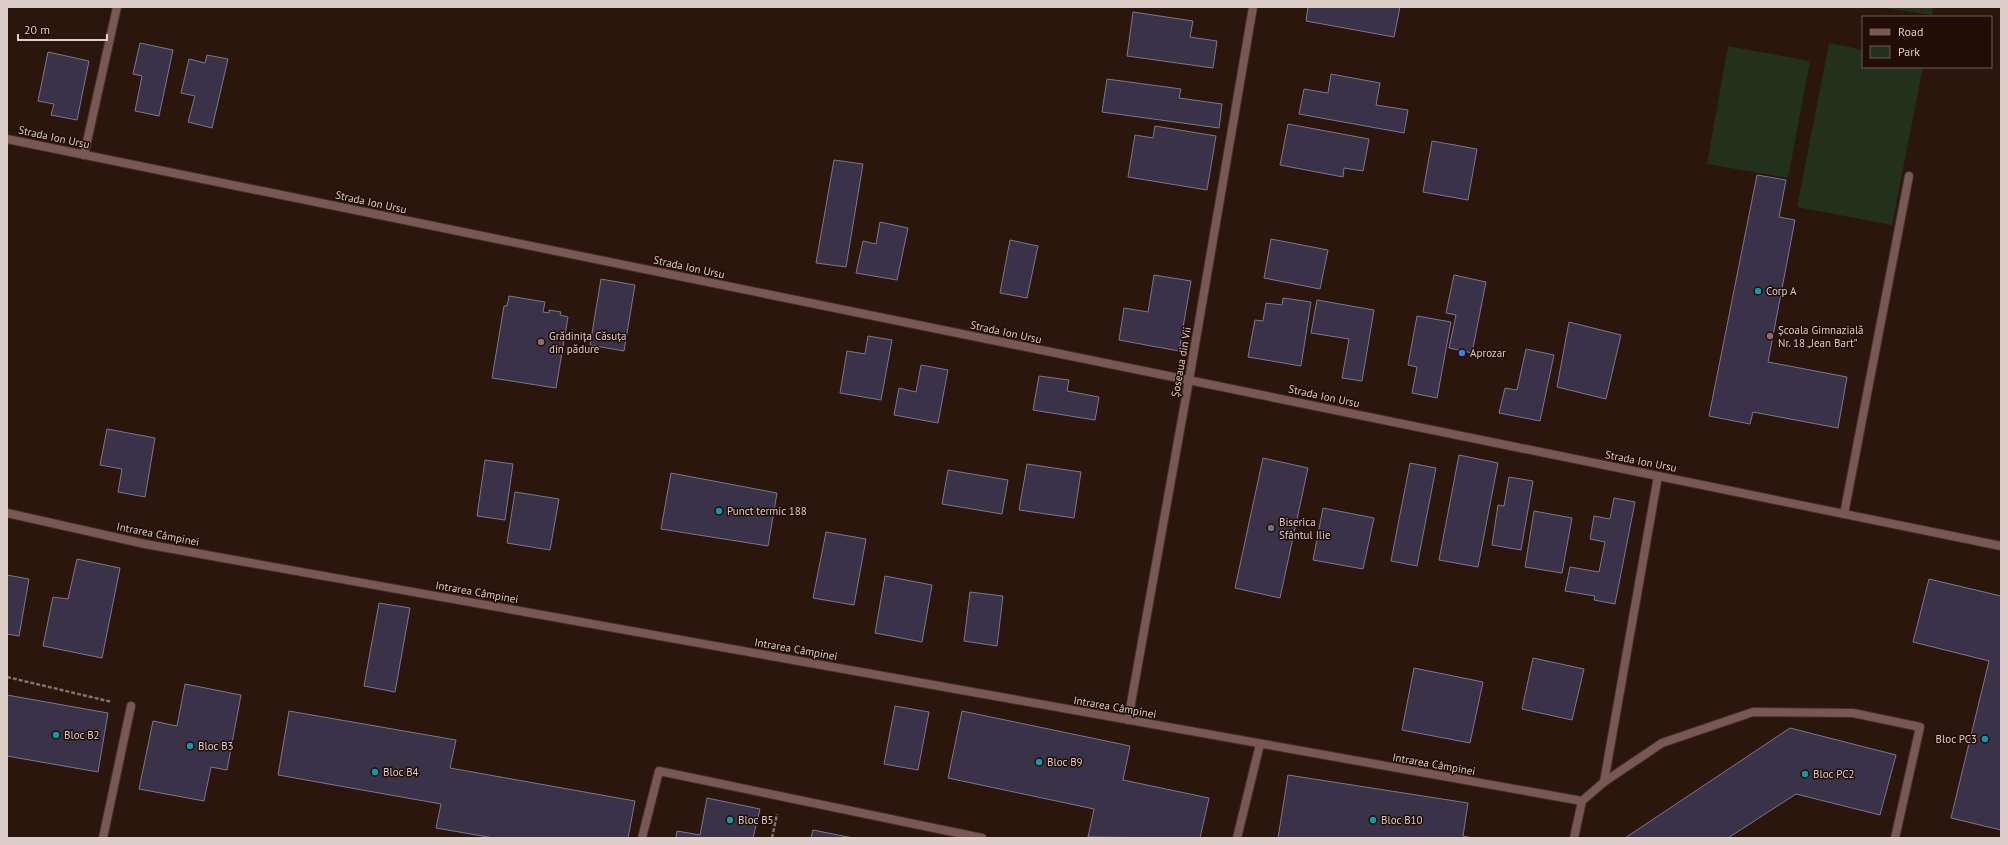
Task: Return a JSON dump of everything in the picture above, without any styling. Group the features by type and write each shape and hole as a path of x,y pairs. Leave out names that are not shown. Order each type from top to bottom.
{"street":[{"path":"84,155 117,7"},
{"name":"Șoseaua din Vii","path":"1128,720 1189,380 1253,7"},
{"name":"Strada Ion Ursu","path":"7,139 2001,546"},
{"path":"1844,514 1908,176"},
{"path":"1604,782 1658,476"},
{"name":"Intrarea Câmpinei","path":"7,513 145,544 1582,801"},
{"path":"103,838 130,706"},
{"path":"1574,838 1582,801 1604,782 1662,743 1754,712 1853,713 1920,727 1895,838"},
{"path":"1236,838 1260,744"},
{"path":"642,838 659,771 982,838"}],"path":[{"path":"7,677 130,706"}],"green space":[{"path":"1879,7 1933,7 1932,15"},
{"path":"1829,43 1862,50 1862,68 1923,68 1892,225 1797,207"},
{"path":"1728,46 1810,61 1788,178 1707,164"}],"building":[{"path":"1308,7 1400,7 1394,37 1306,21"},
{"path":"1133,12 1193,21 1190,37 1217,41 1213,68 1127,56"},
{"path":"140,43 173,50 159,116 135,111 142,76 133,74"},
{"path":"48,52 89,61 77,120 51,115 54,104 38,101"},
{"path":"207,55 228,59 212,128 188,122 195,96 181,93 189,59 205,63"},
{"path":"1331,74 1380,83 1376,105 1408,110 1404,133 1299,114 1304,89 1328,93"},
{"path":"1107,79 1181,89 1179,98 1222,104 1219,128 1102,112"},
{"path":"1288,124 1369,139 1363,171 1344,168 1343,177 1280,165"},
{"path":"1155,126 1216,136 1207,190 1128,177 1135,135 1153,138"},
{"path":"1432,141 1477,149 1468,200 1423,192"},
{"path":"834,160 863,164 846,267 816,263"},
{"name":"Corp A","path":"1757,175 1786,180 1779,217 1795,220 1768,362 1847,377 1838,428 1753,412 1750,424 1709,416"},
{"path":"880,222 908,228 897,280 856,273 863,241 876,244"},
{"path":"1271,239 1328,250 1320,289 1264,278"},
{"path":"1010,240 1038,246 1027,298 1000,293"},
{"path":"1154,275 1191,281 1179,351 1119,340 1124,308 1148,312"},
{"path":"1454,275 1486,282 1472,353 1449,348 1456,315 1446,313"},
{"path":"601,279 635,285 624,351 590,345"},
{"path":"509,296 545,302 543,312 549,313 549,310 561,312 560,315 568,317 556,388 492,378 504,306 507,306"},
{"path":"1283,298 1311,302 1301,366 1248,357 1255,320 1263,321 1266,303 1282,305"},
{"path":"1317,300 1374,310 1362,381 1342,378 1349,339 1311,333"},
{"path":"1417,316 1451,322 1437,398 1412,393 1417,367 1408,365"},
{"path":"1569,322 1621,335 1606,399 1557,387"},
{"path":"868,336 892,340 881,400 840,393 847,351 865,354"},
{"path":"1526,349 1554,355 1540,421 1499,413 1505,388 1517,390"},
{"path":"921,365 948,370 938,423 894,415 899,388 916,392"},
{"path":"1039,376 1069,380 1067,391 1099,397 1095,420 1033,410"},
{"path":"107,429 155,438 145,497 118,492 122,469 100,465"},
{"path":"1459,455 1498,463 1478,567 1439,560"},
{"name":"Biserica Sfântul Ilie","path":"1263,458 1308,468 1280,598 1235,588"},
{"path":"485,460 513,464 505,520 477,516"},
{"path":"1410,463 1436,468 1417,566 1391,561"},
{"path":"1027,464 1081,472 1074,518 1019,510"},
{"path":"948,470 1008,480 1002,514 942,504"},
{"name":"Punct termic 188","path":"671,473 777,493 768,546 661,529"},
{"path":"1509,477 1533,481 1521,550 1492,545 1498,505 1504,506"},
{"path":"515,492 559,499 550,550 507,543"},
{"path":"1614,498 1635,502 1615,604 1594,600 1595,596 1565,591 1570,567 1599,572 1605,542 1590,539 1594,516 1610,519"},
{"path":"1323,508 1374,518 1363,569 1313,560"},
{"path":"1534,511 1572,518 1562,573 1525,567"},
{"path":"826,532 866,539 854,605 813,598"},
{"path":"77,559 120,568 102,658 43,646 53,597 68,599"},
{"path":"7,575 29,579 19,636 7,634"},
{"path":"885,576 932,585 922,642 875,633"},
{"name":"Bloc PC3","path":"1929,579 2001,596 2001,830 1951,818 1989,661 1913,642"},
{"path":"970,592 1003,596 997,646 964,641"},
{"path":"379,603 410,608 395,692 364,686"},
{"path":"1533,658 1584,669 1572,720 1522,709"},
{"path":"1414,668 1483,682 1470,743 1402,730"},
{"name":"Bloc B3","path":"185,684 241,695 227,770 211,767 204,801 139,789 153,721 177,726"},
{"name":"Bloc B2","path":"7,695 108,713 98,772 7,756"},
{"path":"895,706 929,712 918,770 884,764"},
{"name":"Bloc B4","path":"289,711 456,740 450,768 635,801 628,838 494,838 436,828 441,804 278,775"},
{"name":"Bloc B9","path":"962,711 1130,746 1123,780 1209,798 1200,838 1088,837 1094,809 948,778"},
{"name":"Bloc PC2","path":"1790,728 1896,755 1880,815 1796,794 1728,838 1625,838"},
{"name":"Bloc B10","path":"1288,775 1468,803 1463,836 1473,838 1278,838"},
{"name":"Bloc B5","path":"707,798 760,809 753,838 676,838 677,831 700,835"},
{"path":"813,830 853,838 811,838"}],"place":[{"name":"Corp A","path":"1758,291"},
{"name":"Școala Gimnazială Nr. 18 „Jean Bart”","path":"1770,336"},
{"name":"Grădinița Căsuța din pădure","path":"541,342"},
{"name":"Aprozar","path":"1462,353"},
{"name":"Punct termic 188","path":"719,511"},
{"name":"Biserica Sfântul Ilie","path":"1271,528"},
{"name":"Bloc B2","path":"56,735"},
{"name":"Bloc PC3","path":"1985,739"},
{"name":"Bloc B3","path":"190,746"},
{"name":"Bloc B9","path":"1039,762"},
{"name":"Bloc B4","path":"375,772"},
{"name":"Bloc PC2","path":"1805,774"},
{"name":"Bloc B5","path":"730,820"},
{"name":"Bloc B10","path":"1373,820"}]}
